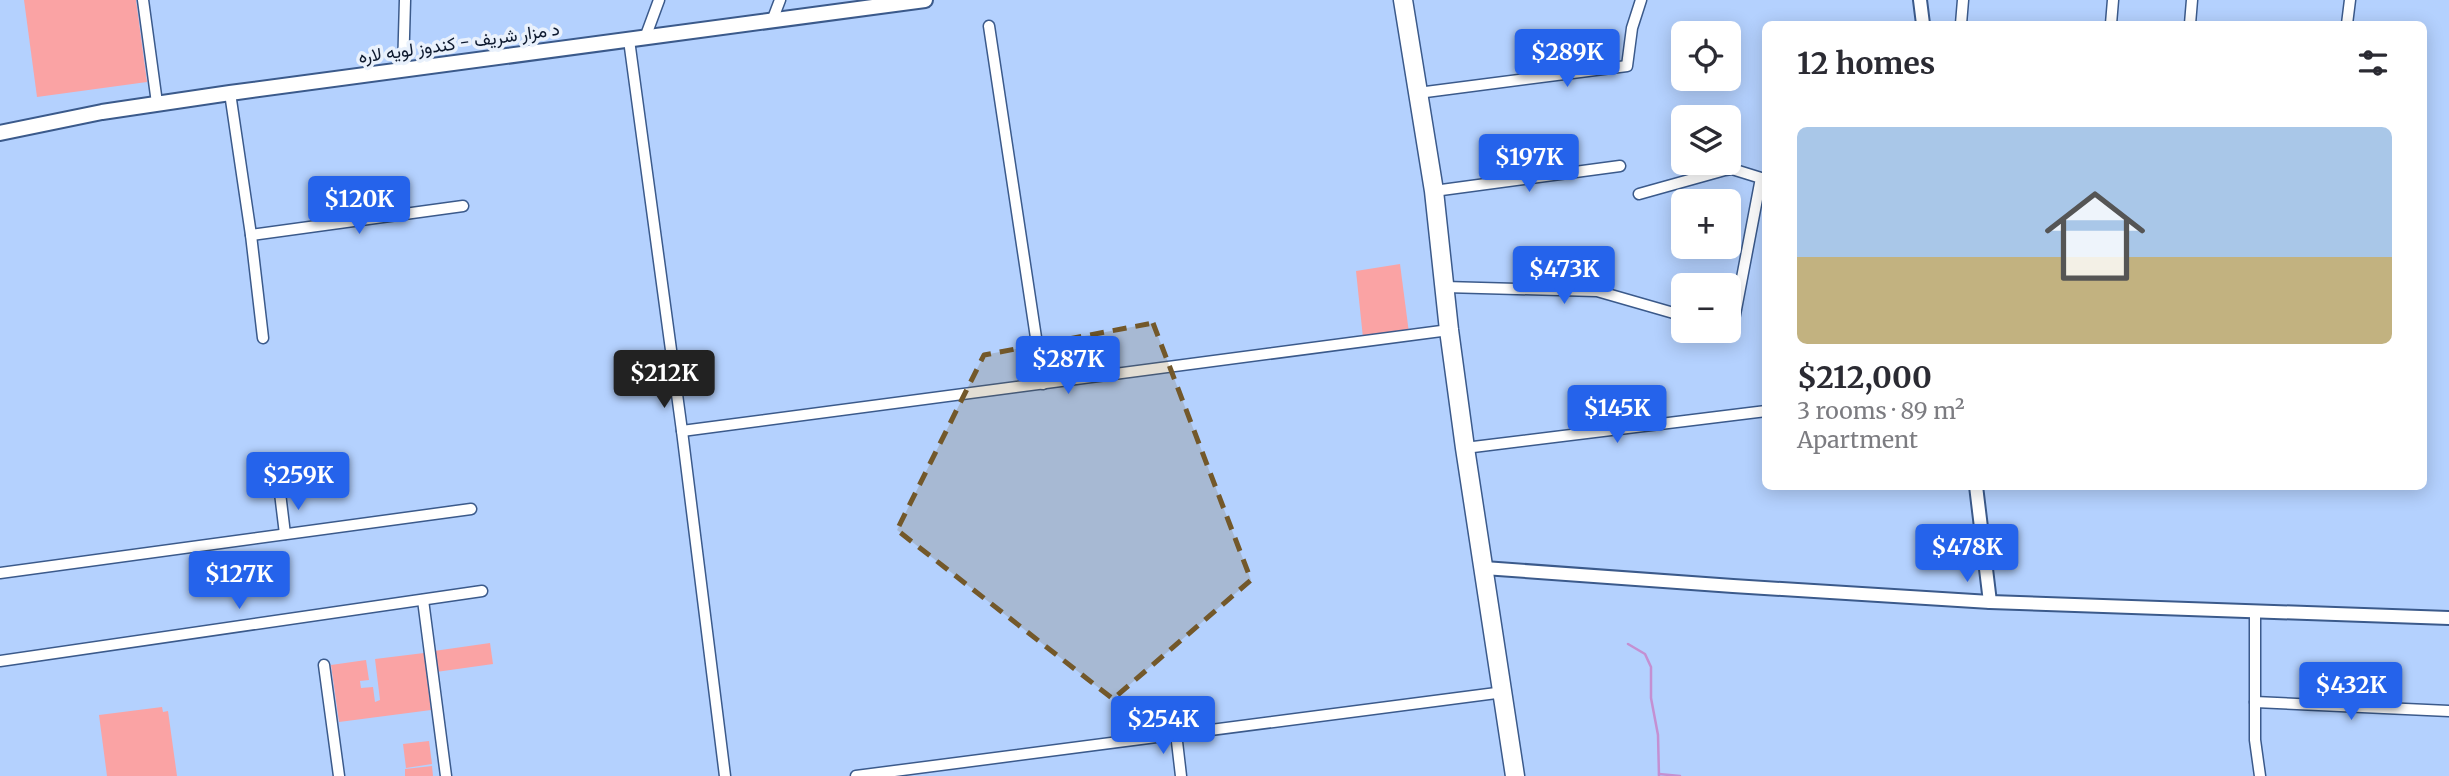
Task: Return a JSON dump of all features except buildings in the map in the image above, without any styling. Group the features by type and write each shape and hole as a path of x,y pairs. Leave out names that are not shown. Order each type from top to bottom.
{"highway":[{"path":"1403,0 1434,191 1465,448 1515,776"}],"main road":[{"name":"د مزار شریف - کندوز لویه لاره","path":"0,133 157,103 925,0"}],"street":[{"path":"143,0 157,103"},
{"path":"403,71 405,0"},
{"path":"645,38 659,0"},
{"path":"772,20 780,0"},
{"path":"1419,93 1628,66 1632,28 1642,0"},
{"path":"1920,0 1923,21"},
{"path":"1961,21 1963,0"},
{"path":"2111,21 2113,0"},
{"path":"2190,21 2192,0"},
{"path":"2347,21 2350,0"},
{"path":"989,26 1043,384"},
{"path":"629,40 725,776"},
{"path":"230,93 263,338"},
{"path":"1434,191 1620,166"},
{"path":"1639,194 1725,170 1761,178 1741,279"},
{"path":"251,235 463,206"},
{"path":"1445,287 1597,291 1671,312"},
{"path":"682,431 1449,330"},
{"path":"1465,448 1762,411"},
{"path":"1976,490 1990,602"},
{"path":"280,494 285,534"},
{"path":"0,573 471,509"},
{"path":"1484,568 1990,602 2449,618"},
{"path":"0,661 482,592"},
{"path":"423,600 446,776"},
{"path":"2255,612 2255,740 2260,776"},
{"path":"324,665 339,776"},
{"path":"856,776 1504,692"},
{"path":"2255,702 2449,711"},
{"path":"1176,733 1181,776"}],"highlighted area":[{"path":"1153,323 1251,580 1113,699 897,530 984,355"}],"shaded area":[{"path":"24,0 136,0 147,82 37,97"},
{"path":"1400,264 1409,333 1363,338 1356,271"},
{"path":"490,643 493,664 436,672 434,651"},
{"path":"424,653 431,710 339,722 331,665 366,660 369,680 360,681 361,688 373,687 375,702 380,700 375,659"},
{"path":"162,707 163,712 168,711 177,776 107,776 99,715"},
{"path":"429,741 432,764 406,768 403,744"},
{"path":"432,766 433,776 405,776 405,769"}],"waterway":[{"path":"1628,644 1645,654 1651,667 1651,698 1658,735 1659,776"},
{"path":"1659,774 1680,776"}]}
